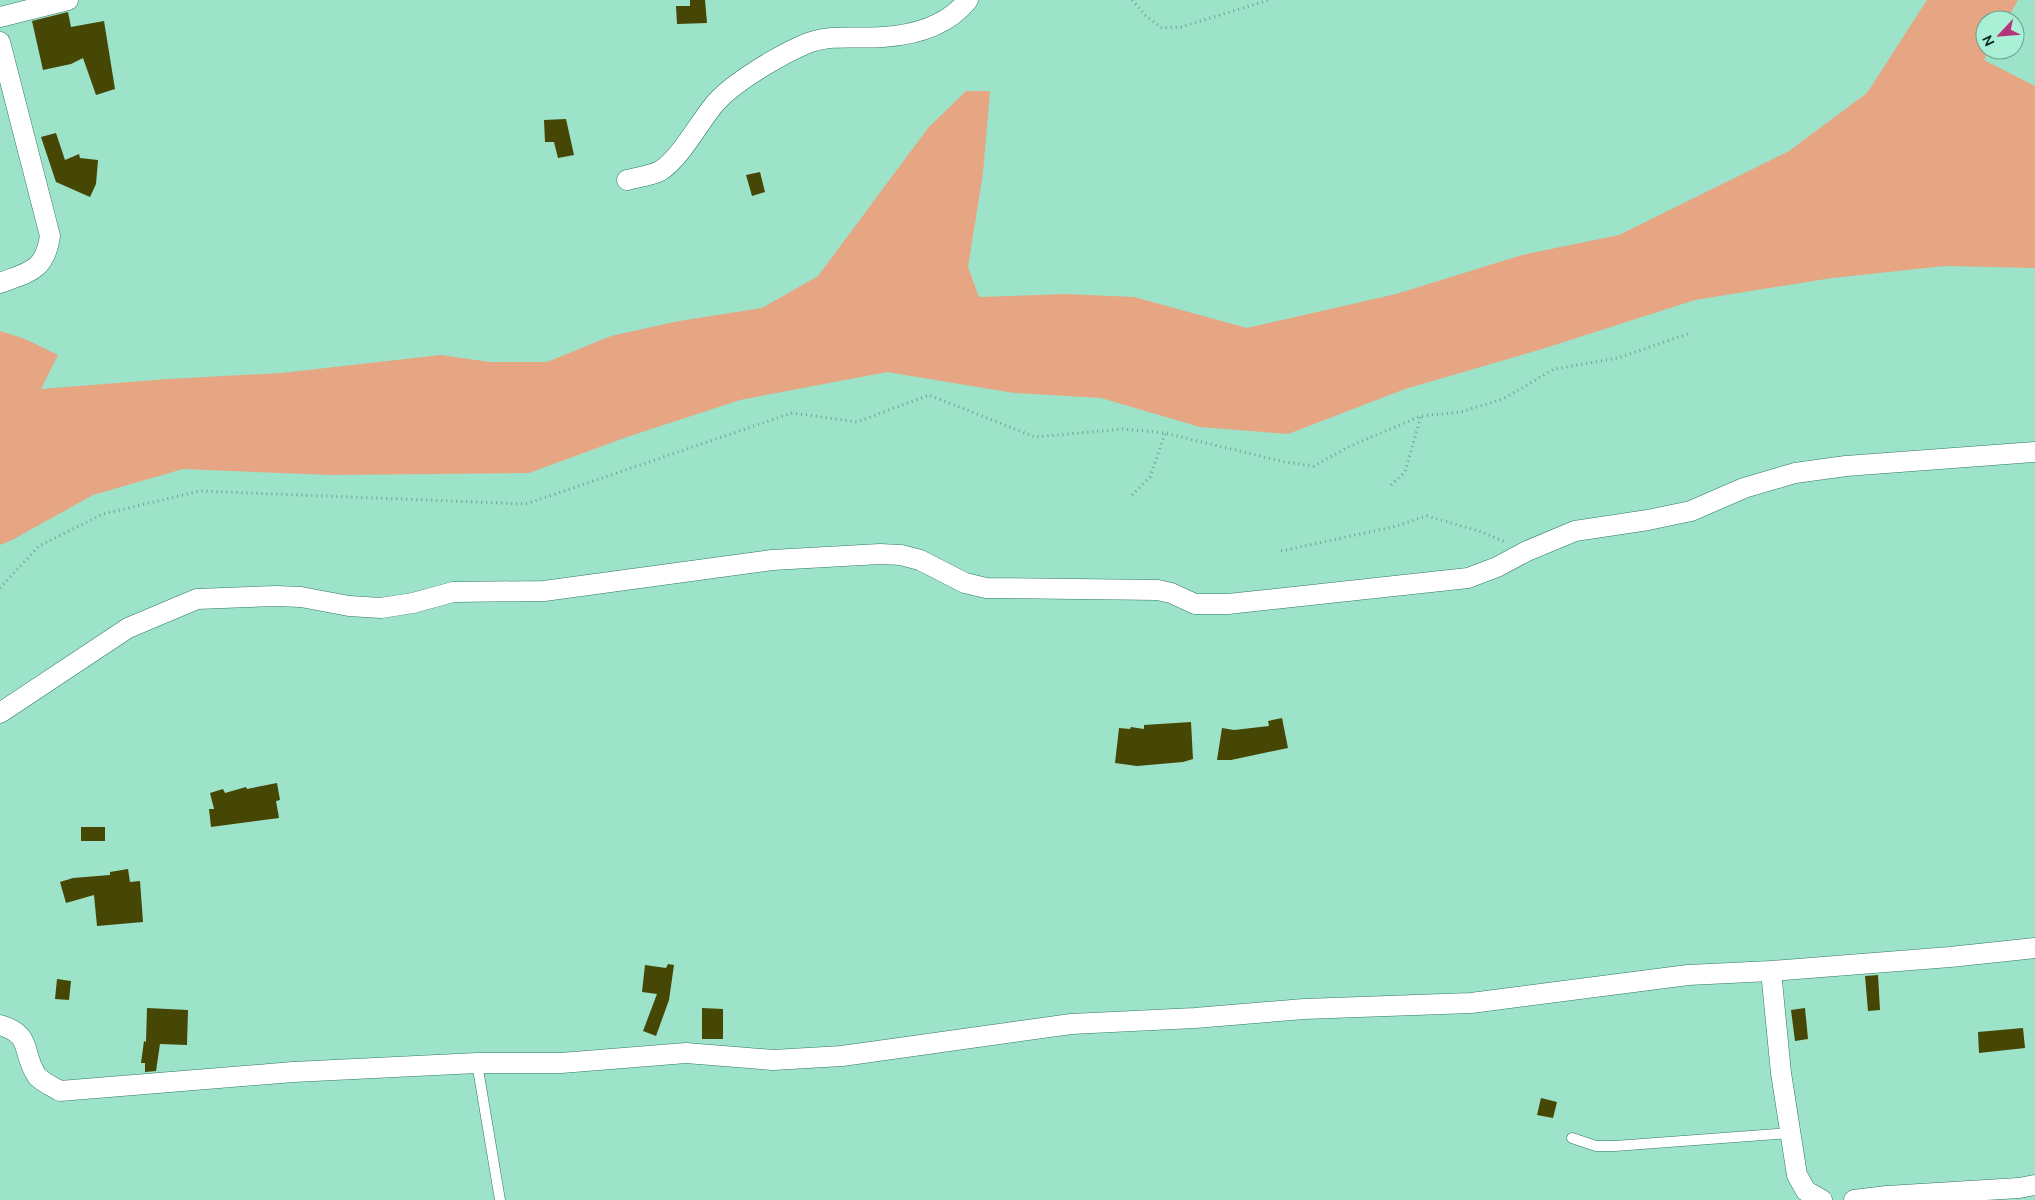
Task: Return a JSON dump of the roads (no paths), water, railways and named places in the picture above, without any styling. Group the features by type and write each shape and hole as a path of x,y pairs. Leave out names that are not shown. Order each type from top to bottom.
{"street":[{"path":"0,17 68,0"},
{"path":"627,180 647,176 660,171 669,164 697,131 713,106 728,91 775,60 809,43 830,38 883,37 917,32 938,24 968,0"},
{"path":"0,42 50,236 48,250 34,270 0,283"},
{"path":"0,713 128,628 197,599 285,596 349,606 381,608 413,604 453,592 544,591 772,560 880,554 901,555 920,560 966,583 986,588 1158,590 1171,593 1195,604 1228,604 1468,578 1498,567 1527,551 1575,531 1648,520 1691,511 1744,488 1795,474 1846,466 2035,452"},
{"path":"0,1024 14,1029 24,1040 30,1063 38,1078 60,1091 292,1072 477,1063 561,1063 686,1053 772,1060 842,1056 1071,1024 1195,1018 1304,1009 1472,1003 1688,975 1771,971 1950,957 2035,948"},
{"path":"1771,971 1781,1072 1797,1176 1806,1190 1822,1200"},
{"path":"1854,1200 1887,1196 2019,1188 2035,1185"}],"lane":[{"path":"477,1063 500,1200"},
{"path":"1572,1138 1596,1146 1615,1146 1790,1133"}]}
